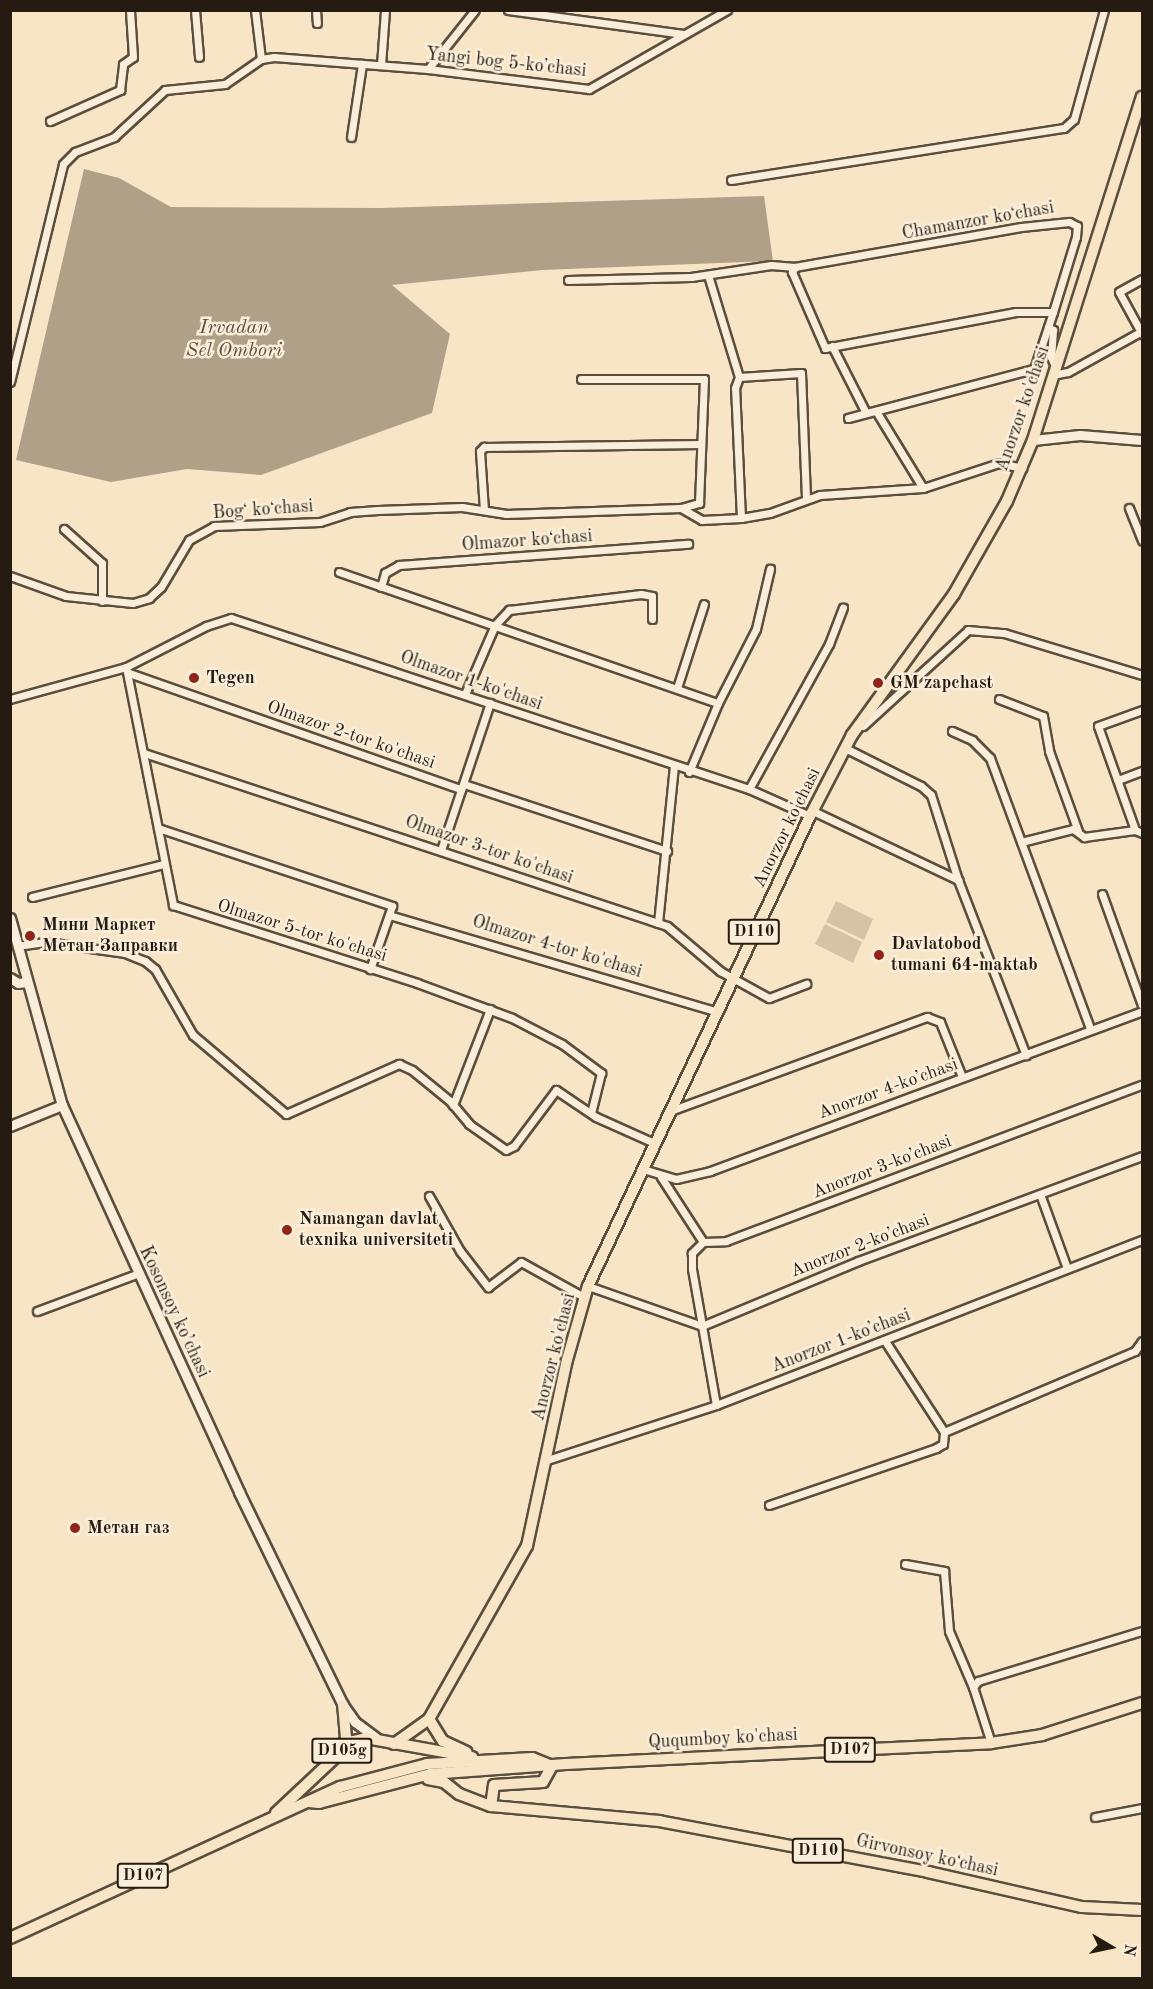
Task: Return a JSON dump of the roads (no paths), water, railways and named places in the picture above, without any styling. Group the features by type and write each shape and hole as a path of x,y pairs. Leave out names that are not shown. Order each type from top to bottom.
{"main road":[{"name":"Anorzor ko'chasi","path":"429,1719 527,1546 588,1286 716,1011 811,813 852,735 968,573 1022,468 1033,440 1142,98"},
{"path":"1033,440 1080,435 1141,438"},
{"name":"Kosonsoy ko’chasi","path":"10,918 62,1105 343,1705"},
{"path":"10,978 18,983 27,982"},
{"path":"10,1126 62,1105"},
{"name":"Ququmboy ko'chasi","path":"552,1766 991,1743 1042,1736 1143,1703"},
{"name":"D105g","path":"343,1705 355,1722 381,1740"},
{"name":"D105g","path":"275,1814 342,1751 346,1738 343,1705"},
{"path":"429,1719 443,1742 493,1761"},
{"name":"D110","path":"394,1744 429,1719"},
{"path":"342,1751 358,1738 381,1740 493,1761"},
{"name":"D107","path":"10,1938 275,1814 365,1779 427,1764 532,1758 552,1766"},
{"path":"491,1806 494,1785 543,1782 552,1766"},
{"name":"D107","path":"311,1801 413,1777 552,1766"},
{"name":"D110","path":"413,1777 444,1782 459,1794 491,1806"},
{"path":"307,1784 311,1801"},
{"name":"Girvonsoy koʻchasi","path":"491,1806 659,1821 928,1872 1082,1907 1143,1910"}],"street":[{"path":"50,121 120,90 123,64 133,57 130,10"},
{"path":"195,10 199,57"},
{"path":"10,382 63,164 75,152 114,136 165,90 225,84 261,59 255,10"},
{"path":"316,10 317,23"},
{"path":"381,65 386,10"},
{"path":"428,69 475,10"},
{"path":"508,10 683,34"},
{"name":"Yangi bog 5-koʼchasi","path":"261,59 428,69 589,89 727,10"},
{"path":"730,180 1064,128 1074,119 1104,10"},
{"path":"351,137 362,64"},
{"name":"Chamanzor koʻchasi","path":"568,280 708,275 771,265 795,267 1070,222 1077,230 1036,365 1029,372 848,418"},
{"path":"795,267 792,272 825,348 1016,312 1053,312"},
{"path":"708,275 739,377 735,388 741,518"},
{"path":"1048,327 1054,335 1051,357 1054,371 1068,372 1142,332 1119,292 1143,279"},
{"path":"832,346 866,413"},
{"path":"739,377 801,373 806,497"},
{"path":"581,379 701,377 705,381 699,503 681,508"},
{"path":"876,411 923,488"},
{"path":"484,510 480,451 484,447 701,444"},
{"path":"681,508 702,520 741,518 770,513 806,497 923,488 999,463 1022,468"},
{"name":"Bogʻ koʻchasi","path":"10,576 66,596 133,603 149,598 172,571 189,540 214,526 320,522 350,512 455,507 506,513 681,508"},
{"path":"1129,508 1143,541"},
{"path":"64,529 102,563 102,601"},
{"name":"Olmazor koʻchasi","path":"381,587 385,573 399,565 688,544"},
{"path":"689,772 718,703 756,629 770,569"},
{"path":"339,572 718,703"},
{"path":"465,694 495,625 509,610 642,594 652,596 652,620"},
{"path":"677,688 704,604"},
{"path":"749,789 829,644 843,608"},
{"name":"Olmazor 1-ko'chasi","path":"10,699 128,670 206,626 231,618 465,694 689,772 749,789 811,813 958,880"},
{"path":"852,735 968,630 1004,633 1143,675"},
{"name":"Olmazor 5-tor ko'chasi","path":"128,670 173,906 490,1010 562,1044 601,1073 591,1113"},
{"name":"Olmazor 2-tor ko'chasi","path":"128,670 462,786 667,851"},
{"path":"999,699 1043,716 1049,751 1078,831 1084,837 1139,831 1098,726 1143,710"},
{"path":"441,850 490,703"},
{"path":"952,731 972,740 990,758 1090,1029"},
{"path":"845,748 921,786 931,795 958,880 1026,1055"},
{"name":"Olmazor 3-tor ko'chasi","path":"144,753 658,923 732,978 769,998 806,984"},
{"path":"658,923 674,766"},
{"path":"1118,780 1143,771"},
{"name":"Olmazor 4-tor ko'chasi","path":"158,828 392,906 389,915 716,1011"},
{"path":"1021,842 1078,831"},
{"path":"32,897 164,864"},
{"path":"1102,894 1143,1005"},
{"path":"370,969 389,915"},
{"path":"17,946 47,942 125,953 144,961 155,969 193,1035 286,1114 399,1064 453,1105 469,1124 506,1150 514,1146 556,1090 591,1113 654,1143"},
{"path":"453,1105 490,1010"},
{"name":"Аnorzor 4-koʼchasi","path":"643,1169 661,1177 684,1178 710,1171 1143,1011"},
{"path":"670,1111 927,1017 940,1022 962,1077"},
{"name":"Аnorzor 3-koʼchasi","path":"703,1242 726,1241 1143,1085"},
{"name":"Аnorzor 2-koʼchasi","path":"702,1326 858,1261 1143,1156"},
{"path":"661,1177 703,1242 692,1253 716,1405"},
{"path":"1040,1194 1067,1268"},
{"path":"429,1196 460,1251 488,1287 521,1262 585,1297"},
{"name":"Аnorzor 1-koʼchasi","path":"547,1460 716,1405 1143,1240"},
{"path":"37,1311 139,1273"},
{"path":"588,1286 702,1326"},
{"path":"769,1504 943,1444 944,1432 885,1341"},
{"path":"944,1432 1135,1351 1143,1341"},
{"path":"904,1564 944,1571 949,1631 973,1687 991,1743"},
{"path":"973,1687 987,1677 1143,1631"},
{"path":"1095,1817 1143,1808"}],"water":[{"name":"Irvadan Sel Ombori","path":"84,169 119,178 171,207 381,208 764,196 773,261 542,270 392,285 450,334 432,413 261,475 187,469 111,482 16,460"}],"place":[{"name":"Tegen","path":"194,678"},
{"name":"GM zapchast","path":"878,683"},
{"name":"Мини Маркет Метан Заправки","path":"30,936"},
{"name":"Davlatobod tumani 64-maktab","path":"879,955"},
{"name":"Namangan davlat texnika universiteti","path":"287,1230"},
{"name":"Метан газ","path":"75,1528"}]}
